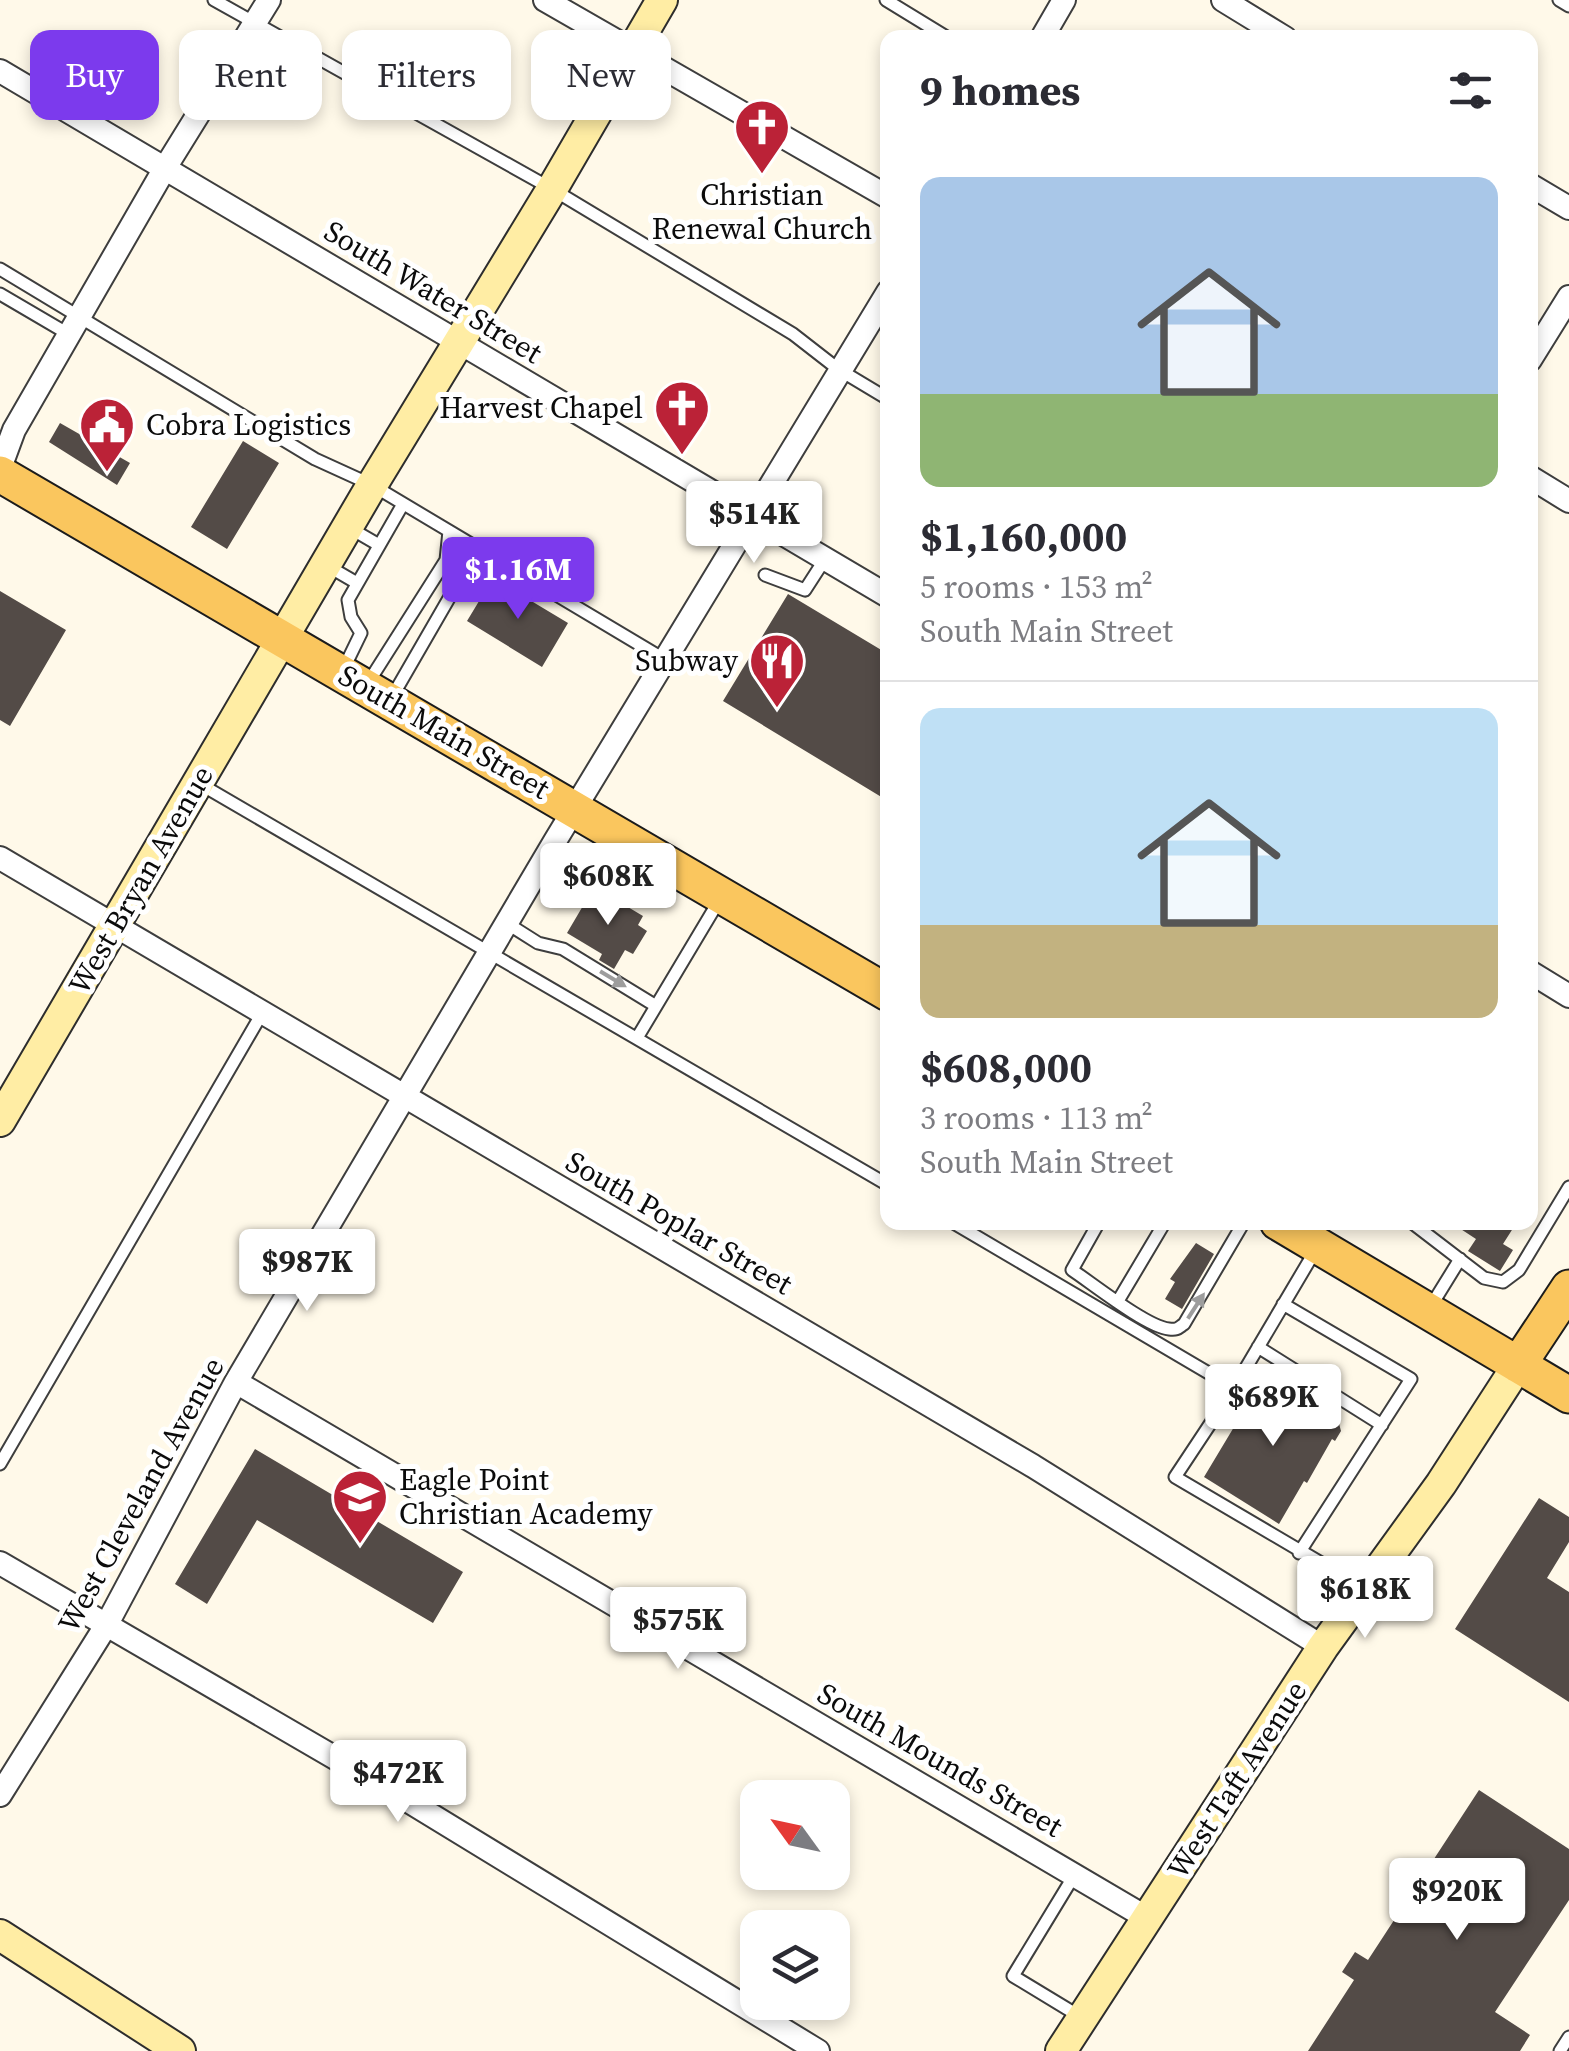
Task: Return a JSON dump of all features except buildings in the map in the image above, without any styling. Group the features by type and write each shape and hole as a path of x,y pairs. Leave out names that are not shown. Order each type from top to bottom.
{"main road":[{"name":"South Main Street","path":"0,471 880,988"},
{"path":"1291,1230 1569,1396"},
{"path":"1518,1364 1569,1288"}],"street":[{"path":"0,471 14,430 165,168 269,0"},
{"path":"545,0 595,30"},
{"name":"West Bryan Avenue","path":"645,30 662,0"},
{"path":"1047,30 1064,0"},
{"path":"1223,0 1272,30"},
{"name":"South Water Street","path":"0,71 880,591"},
{"path":"671,74 880,192"},
{"name":"West Bryan Avenue","path":"0,1121 372,485 592,120"},
{"path":"1538,190 1569,208"},
{"path":"1538,347 1569,297"},
{"name":"West Cleveland Avenue","path":"0,1795 107,1624 236,1382 880,304"},
{"path":"1538,482 1569,502"},
{"name":"South Poplar Street","path":"0,858 1033,1466 1324,1646"},
{"path":"1538,977 1569,996"},
{"name":"West Taft Avenue","path":"1062,2051 1324,1646 1441,1484 1518,1364"},
{"name":"South Mounds Street","path":"236,1382 1147,1918"},
{"path":"0,1563 392,1791 818,2051"},
{"path":"0,1936 180,2051"}],"lane":[{"path":"214,0 552,189 793,334 838,369 880,394"},
{"path":"886,0 935,30"},
{"path":"1559,0 1569,6"},
{"path":"0,269 75,326"},
{"path":"0,294 75,326 315,459 372,485 667,661"},
{"path":"366,686 361,633 348,600 404,504"},
{"path":"348,527 379,545"},
{"path":"366,686 446,560 449,531"},
{"path":"366,686 478,548"},
{"path":"766,575 805,590 825,559"},
{"path":"326,565 357,583"},
{"path":"198,782 880,1180"},
{"path":"636,1038 722,896"},
{"path":"508,924 538,943 563,949 656,1006"},
{"path":"0,1464 261,1015"},
{"path":"1422,1230 1484,1278 1503,1282 1519,1270 1569,1187"},
{"path":"966,1230 1234,1388"},
{"path":"1094,1230 1072,1270 1152,1323 1168,1329 1178,1328 1212,1280 1240,1230"},
{"path":"1118,1300 1159,1230"},
{"path":"1318,1246 1176,1477 1362,1594"},
{"path":"1428,1311 1460,1259"},
{"path":"1283,1304 1412,1379 1299,1552"},
{"path":"1258,1347 1382,1425"},
{"path":"1075,1874 1013,1976 1083,2018"},
{"path":"1560,2051 1569,2037"}],"place":[{"name":"Christian Renewal Church","path":"762,176"},
{"name":"Harvest Chapel","path":"682,457"},
{"name":"Cobra Logistics","path":"107,474"},
{"name":"Subway","path":"777,710"},
{"name":"Eagle Point Christian Academy","path":"360,1546"}]}
